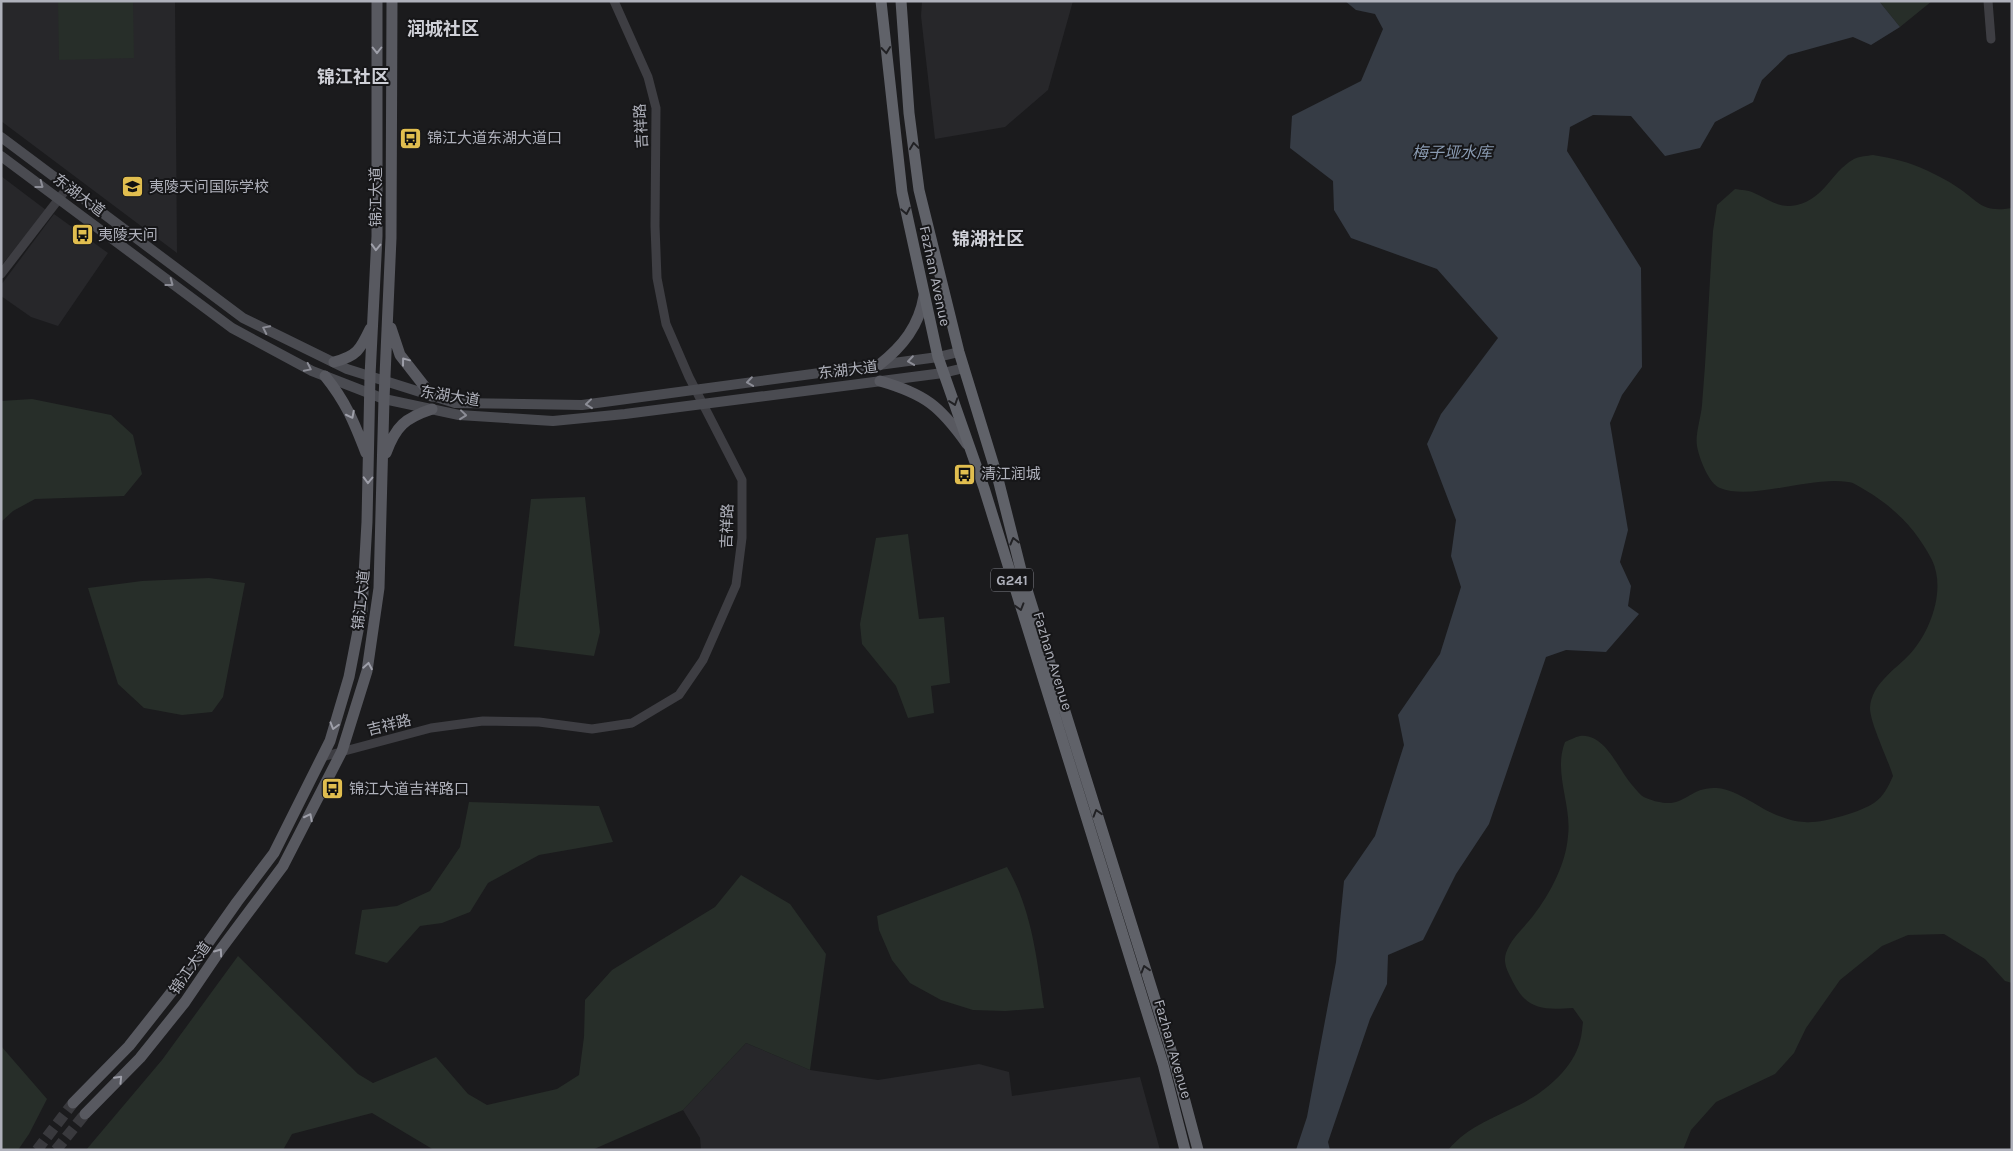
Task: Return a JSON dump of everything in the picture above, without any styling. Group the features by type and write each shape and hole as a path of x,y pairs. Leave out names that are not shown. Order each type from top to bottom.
{"highway":[{"name":"Fazhan Avenue","path":"881,1 902,192 938,357 984,488 1160,1055 1186,1150"},
{"name":"Fazhan Avenue","path":"901,1 909,113 919,190 959,352 998,479 1022,574 1174,1060 1198,1150"}],"main road":[{"name":"锦江大道","path":"73,1103 128,1046 188,970 274,853 330,741 349,677 362,610 368,522 370,376 377,236 377,1"},
{"name":"锦江大道","path":"85,1114 140,1058 179,1009 283,866 342,751 367,671 379,588 391,238 392,1"},
{"name":"东湖大道","path":"1,137 243,318 334,362 370,376 454,403 582,405 938,357 959,352"},
{"name":"东湖大道","path":"1,156 232,328 325,376 384,399 459,415 553,421 703,404 943,373 964,368"},
{"path":"879,365 897,351 908,338 921,314 924,296"},
{"path":"388,321 400,355 432,396"},
{"path":"334,362 349,358 361,347 373,323"},
{"path":"325,376 341,396 349,410 369,459"},
{"path":"880,381 907,389 929,400 949,419 969,447"},
{"path":"382,461 393,434 413,416 432,409"}],"street":[{"name":"吉祥路","path":"322,757 431,728 483,721 539,722 592,729 632,723 679,695 703,660 736,585 742,538 742,480 696,390 666,324 657,278 655,226 656,108 648,77 614,1"},
{"path":"1988,1 1991,39"},
{"path":"1,274 68,187"}],"shaded area":[{"name":"夷陵天问国际学校","path":"1,1 175,1 177,253 1,121"},
{"path":"58,1 133,1 134,58 59,60"},
{"path":"922,1 1073,1 1048,90 1005,127 935,139 921,16"},
{"path":"1879,1 1932,1 1900,27"},
{"path":"1873,155 1887,157 1926,170 1953,184 1987,208 2012,208 2012,878 2010,880 2012,983 2005,981 1985,959 1944,934 1908,935 1882,946 1840,980 1806,1028 1794,1053 1775,1074 1716,1102 1691,1130 1683,1150 1448,1150 1456,1141 1474,1128 1525,1102 1542,1091 1566,1069 1577,1051 1581,1039 1583,1022 1573,1008 1543,1008 1529,1002 1517,989 1505,963 1506,953 1511,943 1533,916 1551,888 1561,868 1567,847 1569,824 1561,765 1565,742 1580,736 1597,740 1610,753 1632,785 1646,798 1669,803 1706,789 1725,789 1771,813 1802,822 1830,819 1874,803 1883,794 1893,776 1873,723 1870,708 1871,699 1879,684 1918,645 1930,622 1937,596 1937,584 1936,571 1926,549 1919,538 1895,511 1852,483 1816,482 1748,492 1720,488 1712,481 1702,464 1697,441 1702,405 1713,231 1717,205 1735,189 1752,192 1785,206 1801,204 1819,194 1845,165 1854,159"},
{"path":"1,176 46,210 1,266"},
{"path":"54,214 108,253 58,326 31,317 1,296 1,285"},
{"path":"32,399 111,415 133,435 142,474 124,496 35,499 13,511 1,522 1,401"},
{"path":"585,497 600,632 594,656 514,646 531,499"},
{"path":"908,534 919,619 944,617 950,683 931,686 934,713 908,718 896,686 862,644 860,624 876,538"},
{"path":"209,578 245,583 223,697 212,712 182,715 144,708 118,684 88,588 142,581"},
{"path":"469,802 599,806 613,842 539,855 488,883 470,912 442,923 420,926 387,963 355,954 362,910 397,906 430,891 460,847"},
{"path":"1007,867 1028,918 1036,954 1044,1008 1005,1011 973,1010 941,1000 910,983 892,960 879,930 877,916"},
{"path":"741,875 790,904 826,954 810,1070 746,1043 683,1110 592,1150 434,1150 372,1113 292,1134 283,1150 86,1150 162,1060 238,956 358,1074 373,1083 436,1057 468,1094 487,1105 557,1089 579,1075 584,1037 585,1000 612,970 715,907"},
{"path":"746,1043 810,1070 878,1080 979,1064 1009,1072 1012,1096 1140,1077 1160,1150 701,1150 700,1138 683,1110"},
{"path":"1,1046 47,1099 29,1134 18,1150 1,1150"}],"water":[{"name":"梅子垭水库","path":"1345,1 1879,1 1900,27 1871,45 1853,37 1788,55 1762,80 1753,102 1715,122 1700,148 1665,156 1631,116 1593,115 1570,127 1567,151 1641,268 1642,367 1622,395 1610,423 1628,530 1620,562 1631,586 1628,606 1639,614 1606,652 1566,650 1546,657 1489,824 1456,874 1423,940 1388,955 1387,984 1370,1019 1328,1142 1330,1150 1296,1150 1307,1117 1336,962 1344,881 1375,836 1404,745 1398,715 1440,654 1461,587 1451,556 1456,520 1427,444 1441,414 1498,338 1437,269 1351,238 1334,210 1333,181 1290,148 1292,116 1361,81 1383,29 1375,14 1356,10"}],"tunnel":[{"path":"37,1150 73,1103"},
{"path":"56,1150 85,1114"}],"place":[{"name":"锦江大道东湖大道口","path":"411,138"},
{"name":"夷陵天问国际学校","path":"133,187"},
{"name":"夷陵天问","path":"82,235"},
{"name":"清江润城","path":"965,474"},
{"name":"锦江大道吉祥路口","path":"333,789"}],"district":[{"name":"润城社区","path":"443,29"},
{"name":"锦江社区","path":"353,77"},
{"name":"锦湖社区","path":"988,239"}]}
